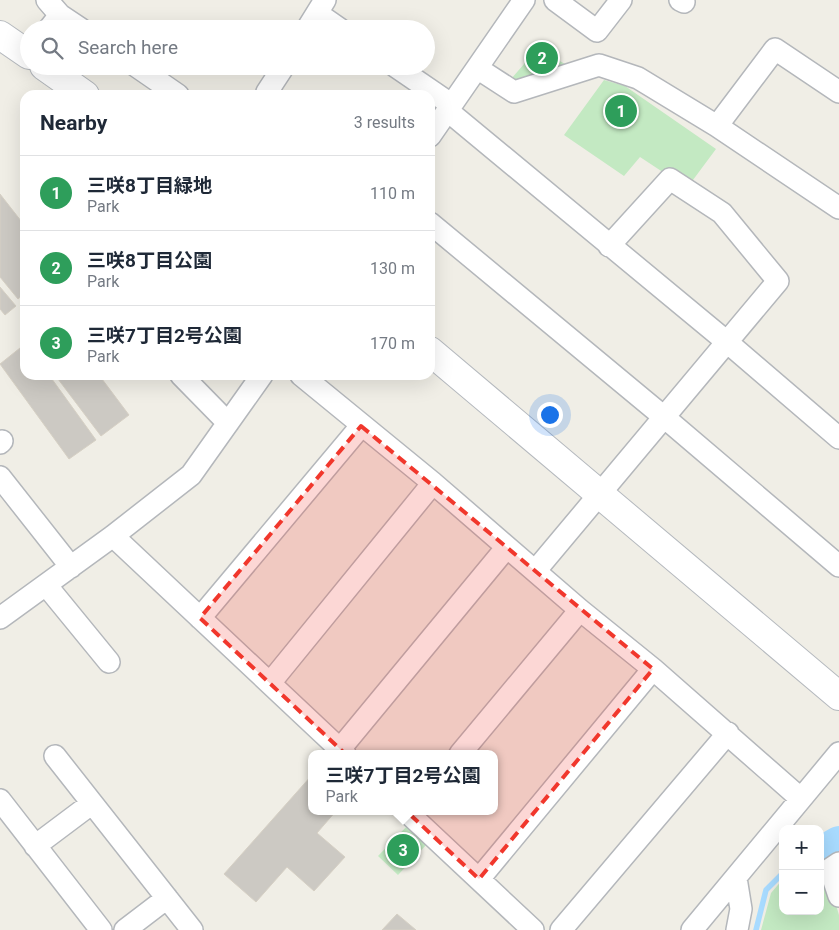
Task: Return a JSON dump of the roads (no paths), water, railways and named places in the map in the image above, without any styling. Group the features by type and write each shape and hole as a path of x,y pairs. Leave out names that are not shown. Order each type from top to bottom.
{"street":[{"path":"435,129 524,0"},
{"path":"555,0 597,31 620,0"},
{"path":"52,14 64,20"},
{"path":"0,35 20,49"},
{"path":"718,126 775,49 839,92"},
{"path":"478,68 514,92 599,65 638,78 718,126 839,208"},
{"path":"57,75 78,90"},
{"path":"149,75 171,90"},
{"path":"268,90 278,75"},
{"path":"407,75 426,90"},
{"path":"435,97 609,246 727,342 839,438"},
{"path":"536,570 778,281 722,213 670,178 609,246"},
{"path":"435,227 664,417 839,566"},
{"path":"435,355 839,696"},
{"path":"186,380 228,423"},
{"path":"0,618 72,567 191,475 258,380"},
{"path":"307,380 433,483 536,570 580,610 653,669 800,798"},
{"path":"200,618 361,426"},
{"path":"0,477 72,567"},
{"path":"270,683 433,483"},
{"path":"113,536 340,750"},
{"path":"344,750 507,547"},
{"path":"46,585 109,662"},
{"path":"463,750 580,610"},
{"path":"479,879 653,669"},
{"path":"561,930 728,733"},
{"path":"692,930 839,753"},
{"path":"55,756 192,930"},
{"path":"0,800 101,930"},
{"path":"35,846 91,804"},
{"path":"413,815 525,927"},
{"path":"839,863 830,869 839,896"},
{"path":"736,878 741,909 737,930"},
{"path":"126,930 167,898"}],"waterway":[{"path":"825,851 839,843"},
{"path":"756,930 766,890 779,877"}],"place":[{"name":"三咲8丁目公園","path":"542,58"},
{"name":"三咲8丁目緑地","path":"621,111"},
{"name":"三咲7丁目2号公園","path":"403,850"}]}
